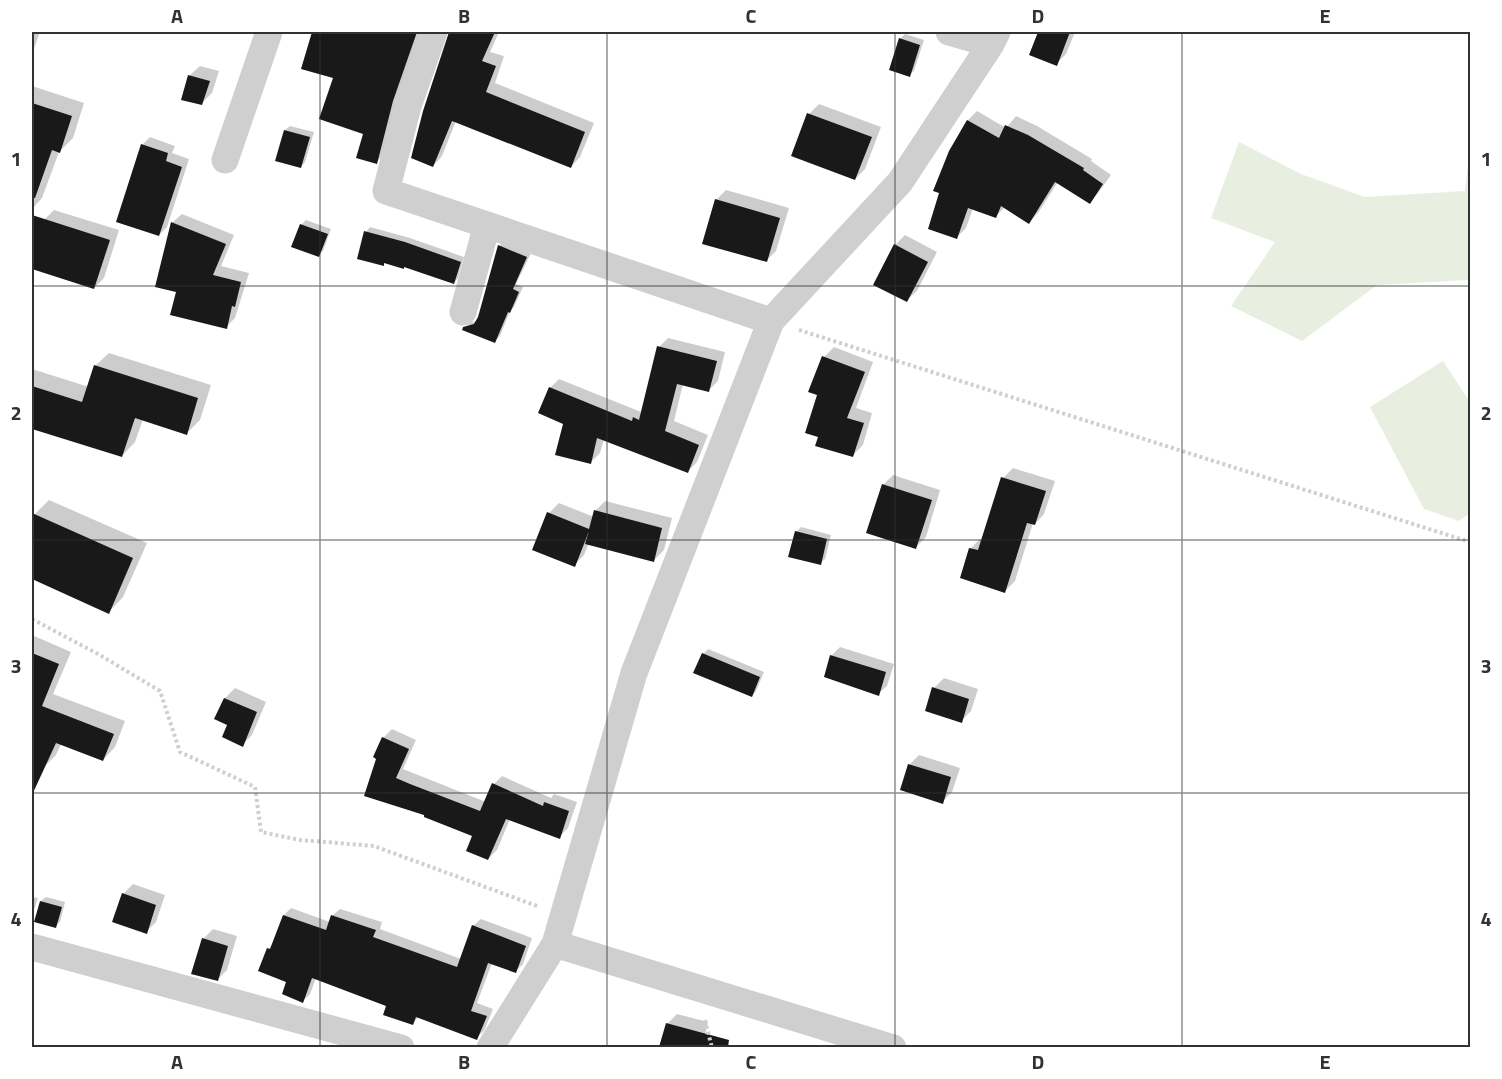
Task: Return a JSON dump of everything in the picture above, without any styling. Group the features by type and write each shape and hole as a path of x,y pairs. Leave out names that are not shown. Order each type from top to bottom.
{"street":[{"path":"225,160 269,32"},
{"path":"434,32 408,106 386,191 771,321"},
{"path":"490,1047 555,944 634,673 771,321 900,182 994,38 949,32"},
{"path":"462,312 487,225"},
{"path":"555,944 893,1047"},
{"path":"32,947 401,1047"}],"path":[{"path":"771,321 1470,542"},
{"path":"32,620 98,654 160,691 180,752 255,787 261,832 300,840 374,846 563,916"}],"green space":[{"path":"1239,142 1301,174 1365,197 1465,191 1470,146 1470,280 1377,285 1302,341 1231,306 1275,242 1211,218"},
{"path":"1443,361 1470,402 1470,513 1459,521 1424,509 1370,407"}],"building":[{"path":"312,32 417,32 393,101 377,164 356,158 363,134 319,119 333,78 301,69"},
{"path":"449,32 495,32 482,61 496,66 486,92 585,132 571,168 452,121 433,167 411,158 423,111"},
{"path":"1038,32 1070,32 1057,66 1029,55"},
{"path":"899,38 920,45 910,77 889,70"},
{"path":"188,75 210,81 202,105 181,100"},
{"path":"32,103 72,116 60,153 52,150 35,198 32,198"},
{"path":"807,113 872,137 855,180 791,156"},
{"path":"967,120 999,138 1005,125 1028,135 1084,168 1083,170 1103,184 1090,204 1055,182 1029,224 1001,206 996,218 968,208 957,239 928,229 939,193 933,191 949,151"},
{"path":"284,130 310,137 301,168 275,161"},
{"path":"141,144 168,153 166,161 182,167 159,236 116,222"},
{"path":"715,199 780,218 767,262 702,244"},
{"path":"32,215 110,240 94,289 32,269"},
{"path":"171,222 226,244 213,275 241,282 227,329 170,315 176,292 155,287"},
{"path":"300,224 328,234 319,257 291,247"},
{"path":"364,231 405,242 461,262 454,284 404,267 404,269 384,263 384,266 357,259"},
{"path":"894,244 928,262 907,302 873,285"},
{"path":"498,245 527,257 513,289 519,292 495,343 462,330 463,327 474,324 478,317"},
{"path":"657,346 717,361 709,392 677,384 665,431 699,445 688,473 597,438 591,464 555,455 563,424 538,413 549,387 632,421 633,417 639,420"},
{"path":"822,356 865,372 847,418 864,423 853,457 815,446 818,437 805,433 817,395 808,392"},
{"path":"94,365 198,398 187,435 135,418 122,457 32,429 32,386 82,402"},
{"path":"1001,477 1046,491 1035,525 1027,523 1005,593 960,578 969,548 978,550"},
{"path":"882,484 932,500 916,549 866,533"},
{"path":"594,510 662,528 654,562 585,544 589,531 575,567 532,550 547,512 589,529"},
{"path":"32,513 133,558 109,614 32,579"},
{"path":"795,531 827,539 821,565 788,557"},
{"path":"32,653 59,664 42,706 114,734 103,761 56,743 32,795"},
{"path":"702,653 760,677 752,697 693,673"},
{"path":"830,655 886,672 879,696 824,677"},
{"path":"932,687 969,699 962,723 925,711"},
{"path":"224,698 257,712 243,747 222,737 227,725 214,719"},
{"path":"382,737 409,749 396,778 410,784 480,811 492,783 543,806 544,802 569,811 560,839 506,819 488,860 466,851 472,836 424,817 424,815 364,796 376,759 373,757"},
{"path":"908,764 951,777 943,804 900,790"},
{"path":"122,893 156,905 147,934 112,922"},
{"path":"40,901 62,907 56,928 34,922"},
{"path":"283,915 326,930 331,915 376,930 373,937 457,967 472,925 526,946 516,973 488,963 471,1011 487,1016 477,1040 416,1017 413,1025 383,1015 386,1006 312,978 303,1003 282,994 286,982 258,971 267,948 270,949"},
{"path":"202,938 228,946 218,981 191,974"},
{"path":"666,1023 729,1040 728,1047 659,1047"}]}
